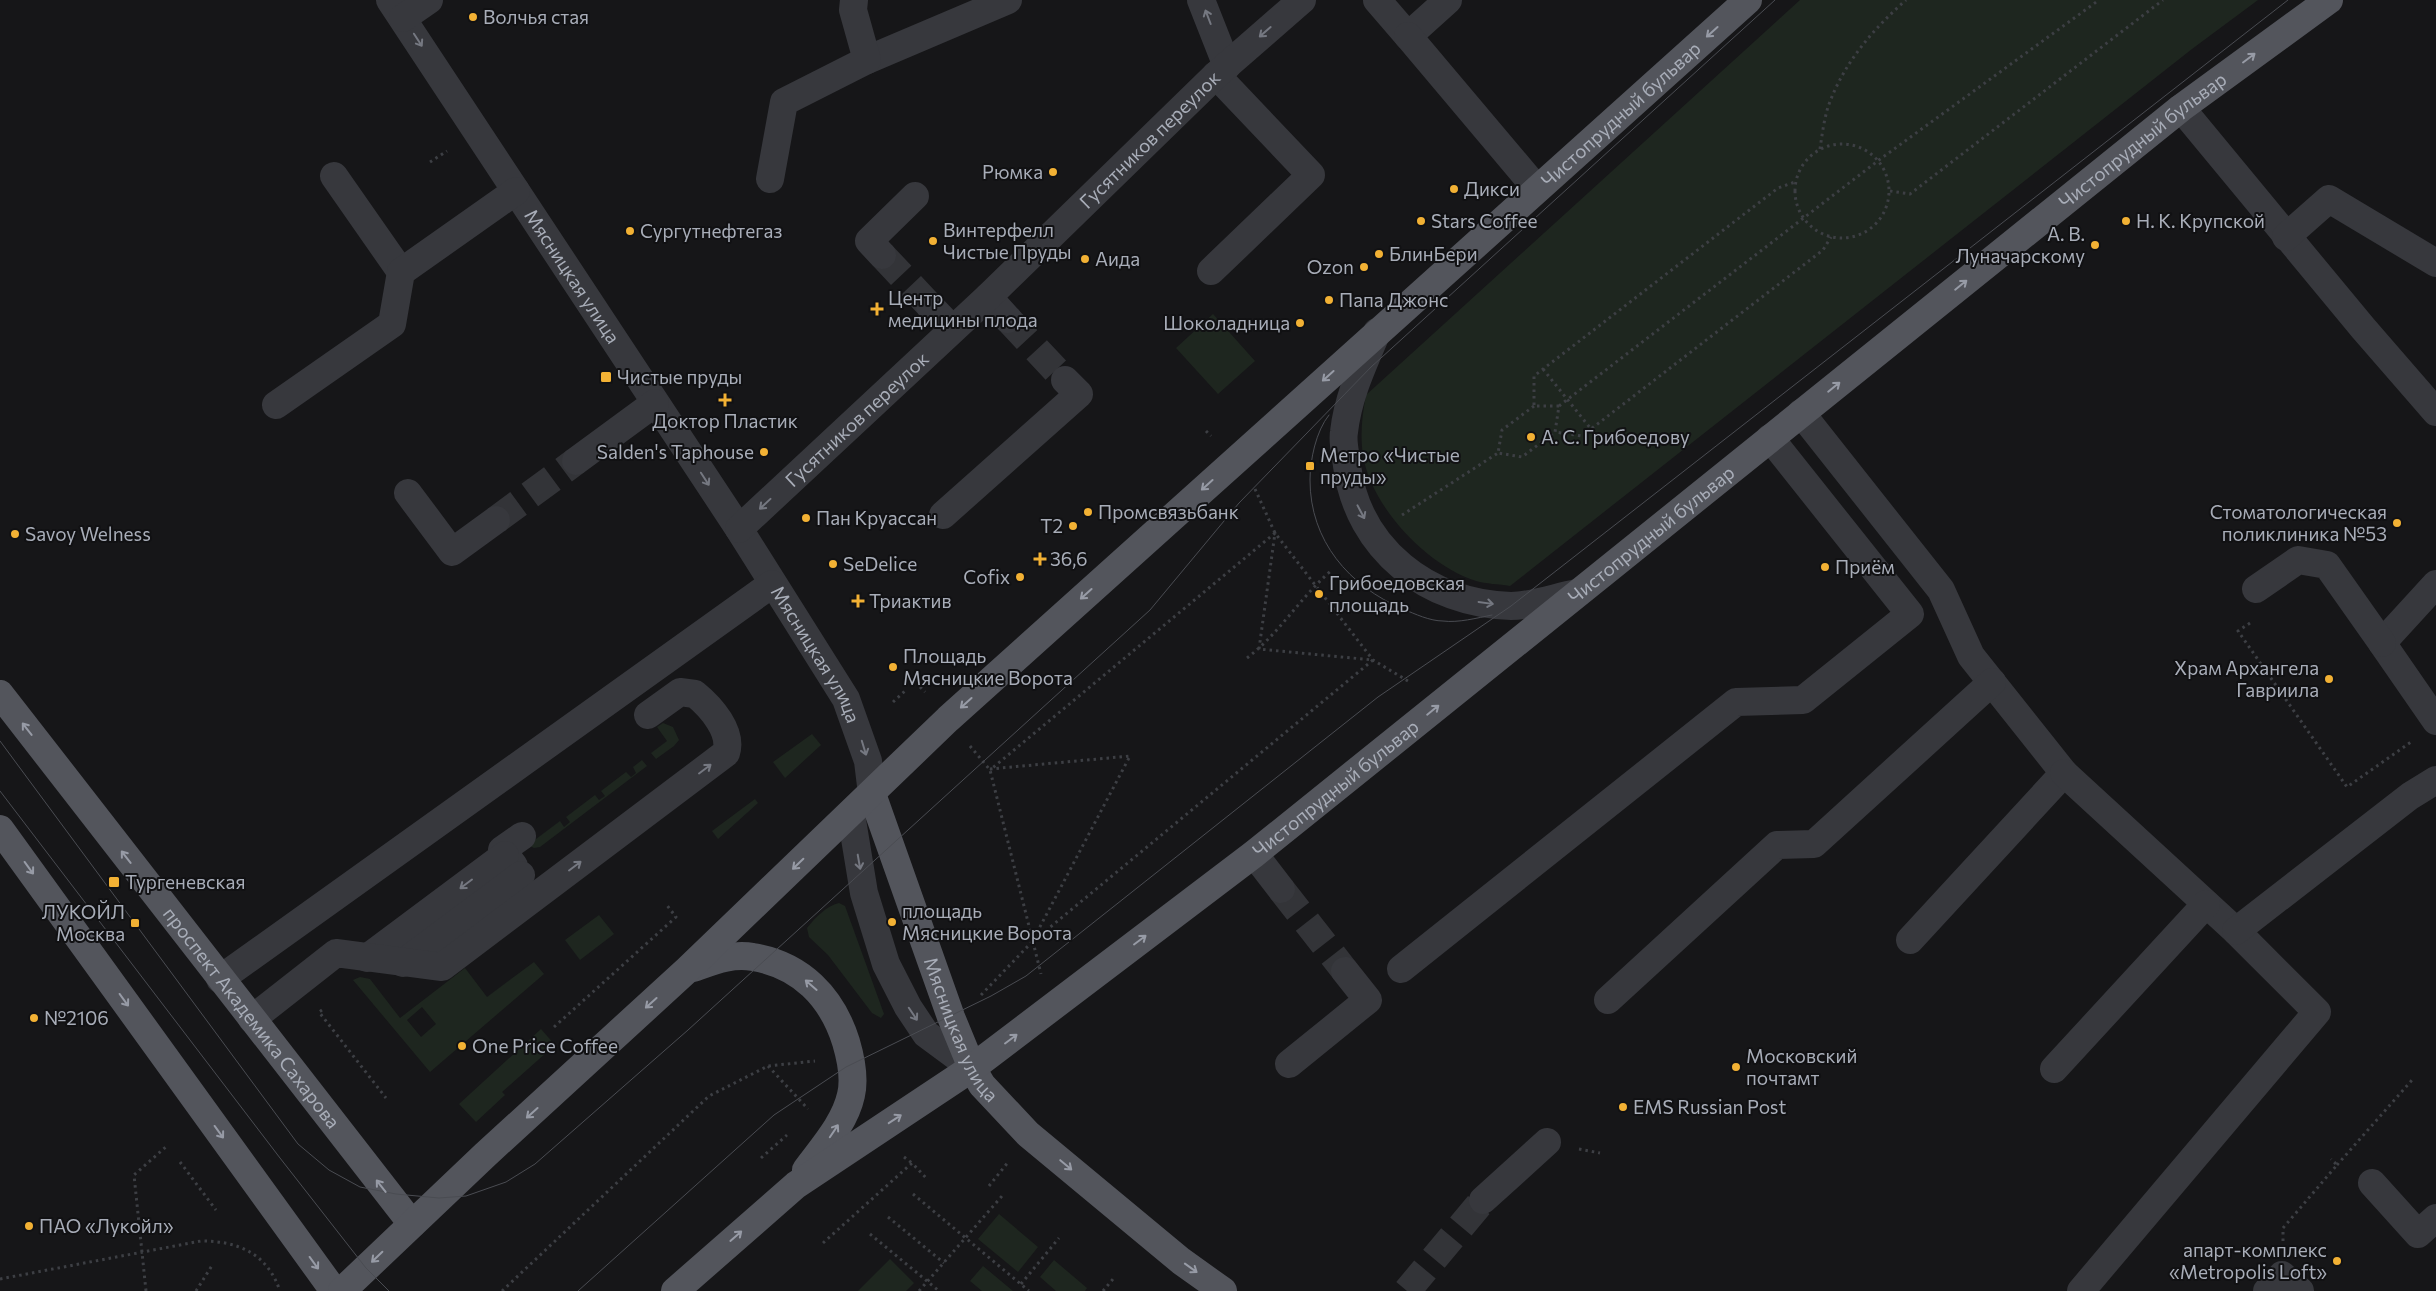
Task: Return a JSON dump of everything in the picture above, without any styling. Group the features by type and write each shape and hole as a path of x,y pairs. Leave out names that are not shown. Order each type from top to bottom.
{"main road":[{"name":"Чистопрудный бульвар","path":"342,1291 687,970 948,719 1748,0"},
{"name":"Чистопрудный бульвар","path":"796,1185 972,1068 1254,854 2181,108 2329,0"},
{"name":"проспект Академика Сахарова","path":"0,694 412,1224"},
{"name":"Мясницкая улица","path":"872,794 950,1017 972,1068 982,1085 1028,1134 1181,1261 1222,1291"},
{"path":"0,829 334,1291"},
{"path":"675,1291 796,1185 838,1126 851,1096 851,1057 839,1019 821,994 799,974 775,963 752,957 722,957 687,970"}],"street":[{"path":"397,9 429,0"},
{"path":"854,0 853,10 867,60"},
{"path":"770,179 784,102 867,60 1008,0"},
{"path":"1201,0 1222,71 1311,175 1210,271"},
{"name":"Гусятников переулок","path":"739,529 988,297 1222,71 1302,0"},
{"path":"1377,0 1537,188"},
{"path":"1408,36 1448,0"},
{"name":"Мясницкая улица","path":"397,9 739,529 772,584 846,698 868,761 872,794"},
{"path":"2181,108 2286,237 2436,412"},
{"path":"276,405 392,324 401,272 334,176"},
{"path":"401,272 516,191"},
{"path":"882,255 869,241 915,196"},
{"path":"2286,237 2330,199 2436,263"},
{"path":"988,297 1008,319"},
{"path":"930,306 952,329"},
{"path":"1377,332 1352,388 1343,434 1349,478 1358,507 1374,535 1392,559 1420,581 1444,593 1470,600 1511,606 1577,593"},
{"path":"942,515 1079,394 1065,380"},
{"path":"576,461 655,402"},
{"path":"1801,414 1941,590 1971,656 2064,773 2236,931 2317,1012 2081,1291"},
{"path":"1770,438 1910,614"},
{"path":"408,494 452,552 496,520"},
{"path":"2256,590 2298,560 2327,565 2436,721"},
{"path":"220,979 772,584"},
{"path":"2382,644 2436,584"},
{"path":"1401,969 1736,702 1803,700 1941,590"},
{"path":"1608,1000 1777,845 1814,844 1992,682"},
{"path":"367,958 517,862 726,753 728,746 726,732 695,694 680,692 648,715"},
{"path":"1910,940 2064,773"},
{"path":"2236,931 2410,796 2436,780"},
{"path":"851,814 864,893 886,964 908,1007 926,1034 972,1068"},
{"path":"1254,854 1281,889"},
{"path":"252,1019 336,953 442,967 517,862"},
{"path":"2054,1069 2206,904"},
{"path":"1288,1064 1368,1000 1345,971"},
{"path":"1483,1200 1547,1142"},
{"path":"2372,1183 2418,1234 2436,1218"}],"path":[{"path":"1820,149 1828,108 1846,66 1878,26 1906,0"},
{"path":"1498,453 1502,430 1534,406 1559,406 1879,160 2099,0"},
{"path":"1890,191 1910,194 2163,0"},
{"path":"1847,143 1864,149 1879,160 1888,180 1890,191 1886,208 1871,228 1856,236 1831,237 1815,230 1803,218 1796,201 1795,182 1806,159 1828,145 1847,143"},
{"path":"430,162 450,149"},
{"path":"1534,406 1534,376 1778,188 1795,182"},
{"path":"1555,432 1582,436 1823,250 1831,237"},
{"path":"1543,369 1591,429"},
{"path":"1396,519 1498,453 1522,457 1555,432 1559,406"},
{"path":"1252,482 1275,533 1373,660 1408,681"},
{"path":"1259,649 1275,533"},
{"path":"990,770 1275,533"},
{"path":"1248,658 1259,649 1315,585 1332,570"},
{"path":"2253,621 2238,632 2347,787 2412,742"},
{"path":"1259,649 1373,660"},
{"path":"976,1000 1031,943 1373,660"},
{"path":"920,687 926,692"},
{"path":"893,702 906,690"},
{"path":"965,739 990,770 1031,943 1041,974"},
{"path":"990,770 1130,756 1031,943"},
{"path":"554,1027 676,916 666,904"},
{"path":"327,1006 319,1012 386,1098"},
{"path":"502,1291 709,1096 768,1066 820,1060"},
{"path":"768,1066 812,1113"},
{"path":"2283,1286 2283,1228 2412,1080"},
{"path":"146,1291 134,1175 168,1145"},
{"path":"904,1157 928,1180"},
{"path":"2331,1159 2337,1165"},
{"path":"989,1186 1010,1160"},
{"path":"180,1162 216,1210"},
{"path":"822,1243 912,1163"},
{"path":"912,1194 1029,1291"},
{"path":"919,1291 1002,1196"},
{"path":"888,1217 944,1263"},
{"path":"870,1234 939,1291"},
{"path":"1021,1284 1059,1238"},
{"path":"0,1278 201,1241 222,1241 256,1255 268,1267 280,1291"},
{"path":"196,1291 213,1264"},
{"path":"1104,1291 1113,1279"}],"shaded area":[{"path":"1800,0 2258,0 2192,49 1510,586 1476,581 1457,573 1439,562 1404,532 1377,495 1368,475 1363,456 1362,440 1366,395"},
{"path":"1213,314 1255,361 1218,394 1176,348"},
{"path":"663,723 673,727 679,740 656,759 651,753 667,741 657,727"},
{"path":"812,734 821,745 785,778 773,762"},
{"path":"642,760 647,766 540,847 534,848 528,845 560,821 564,827 570,822 566,817 595,795 599,800 605,796 601,791 626,772 631,777 636,773 633,767"},
{"path":"755,799 758,803 718,839 712,831"},
{"path":"839,903 845,906 884,1014 881,1018 872,1013 828,955 809,937 807,928 814,920 825,910"},
{"path":"599,915 614,934 580,960 565,940"},
{"path":"534,962 544,974 430,1072 353,980 360,977 370,979 400,1018 465,968 487,997","holes":["422,1007 436,1024 421,1037 407,1020"]},
{"path":"541,1029 555,1045 502,1092 505,1095 476,1122 459,1104"},
{"path":"999,1214 1038,1247 1018,1272 978,1239"},
{"path":"890,1259 914,1283 906,1291 858,1291"},
{"path":"1054,1260 1087,1288 1085,1291 1056,1291 1040,1277"},
{"path":"983,1266 1013,1291 982,1291 970,1281"}],"tunnel":[{"path":"882,255 930,306"},
{"path":"1008,319 1065,380"},
{"path":"496,520 576,461"},
{"path":"1281,889 1345,971"},
{"path":"1407,1291 1483,1200"}],"tram line":[{"path":"1370,368 1775,0"},
{"path":"578,1291 774,1115 846,1067 991,996 1026,976 1378,697 1511,606 2288,0"},
{"path":"0,741 298,1144 329,1170 360,1187 396,1194 439,1198 466,1196 506,1182 535,1164 688,1030 1150,610 1239,503 1374,364"},
{"path":"1329,415 1324,422 1315,446 1310,480 1312,502 1317,523 1325,542 1336,559 1366,588 1403,609 1423,617 1438,621 1455,621 1492,615"},
{"path":"0,791 280,1158 366,1268 389,1291"}],"place":[{"name":"Волчья стая","path":"473,17"},
{"name":"Рюмка","path":"1053,172"},
{"name":"Дикси","path":"1454,189"},
{"name":"Stars Coffee","path":"1421,221"},
{"name":"Н. К. Крупской","path":"2126,221"},
{"name":"Сургутнефтегаз","path":"630,231"},
{"name":"Винтерфелл Чистые Пруды","path":"933,241"},
{"name":"А. В. Луначарскому","path":"2095,245"},
{"name":"БлинБери","path":"1379,254"},
{"name":"Аида","path":"1085,259"},
{"name":"Ozon","path":"1364,267"},
{"name":"Папа Джонс","path":"1329,300"},
{"name":"Центр медицины плода","path":"877,309"},
{"name":"Шоколадница","path":"1300,323"},
{"name":"Чистые пруды","path":"606,377"},
{"name":"Доктор Пластик","path":"725,400"},
{"name":"А. С. Грибоедову","path":"1531,437"},
{"name":"Salden's Taphouse","path":"764,452"},
{"name":"Метро «Чистые пруды»","path":"1310,466"},
{"name":"Промсвязьбанк","path":"1088,512"},
{"name":"Пан Круассан","path":"806,518"},
{"name":"Стоматологическая поликлиника №53","path":"2397,523"},
{"name":"T2","path":"1073,526"},
{"name":"Savoy Welness","path":"15,534"},
{"name":"36,6","path":"1040,559"},
{"name":"SeDelice","path":"833,564"},
{"name":"Приём","path":"1825,567"},
{"name":"Cofix","path":"1020,577"},
{"name":"Грибоедовская площадь","path":"1319,594"},
{"name":"Триактив","path":"858,601"},
{"name":"Площадь Мясницкие Ворота","path":"893,667"},
{"name":"Храм Архангела Гавриила","path":"2329,679"},
{"name":"Тургеневская","path":"114,882"},
{"name":"площадь Мясницкие Ворота","path":"892,922"},
{"name":"ЛУКОЙЛ Москва","path":"135,923"},
{"name":"№2106","path":"34,1018"},
{"name":"One Price Coffee","path":"462,1046"},
{"name":"Московский почтамт","path":"1736,1067"},
{"name":"EMS Russian Post","path":"1623,1107"},
{"name":"ПАО «Лукойл»","path":"29,1226"},
{"name":"апарт-комплекс «Metropolis Loft»","path":"2337,1261"}]}
